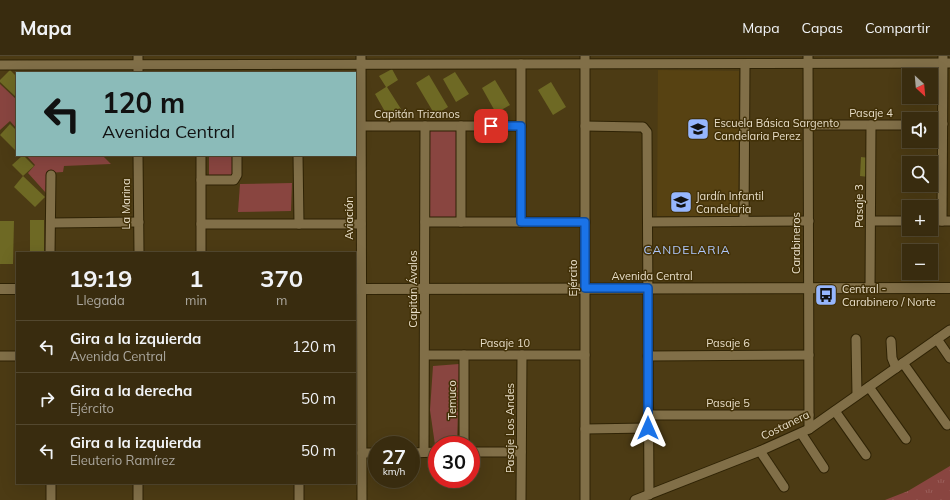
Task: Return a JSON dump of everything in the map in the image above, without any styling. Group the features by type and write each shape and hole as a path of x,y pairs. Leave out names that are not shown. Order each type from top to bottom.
{"street":[{"path":"0,65 138,65 297,69 361,60 521,64 585,60 744,64 808,60 946,61 943,124 946,221"},
{"name":"Aviación","path":"361,60 361,224 358,289 358,356 362,453 362,500"},
{"name":"Ejército","path":"585,60 585,500"},
{"name":"Carabineros","path":"805,431 809,415 808,60"},
{"path":"521,64 521,222"},
{"path":"744,64 744,221"},
{"path":"938,124 943,124"},
{"name":"Pasaje 4","path":"808,125 902,125"},
{"name":"Pasaje 3","path":"870,288 871,125"},
{"name":"Capitán Trizanos","path":"361,126 521,126"},
{"name":"Capitán Ávalos","path":"424,452 425,126"},
{"path":"461,222 462,126"},
{"path":"585,126 640,127 645,129 647,135 649,495"},
{"name":"La Marina","path":"138,156 139,252"},
{"path":"201,156 201,252"},
{"path":"201,180 234,180 237,177 237,156"},
{"path":"298,156 299,224"},
{"path":"50,252 51,175"},
{"path":"648,222 808,221"},
{"path":"871,221 902,221"},
{"path":"51,223 138,222"},
{"path":"425,222 585,222"},
{"path":"201,224 361,224"},
{"name":"Avenida Central","path":"358,289 950,288"},
{"path":"0,289 16,289"},
{"name":"Costanera","path":"635,500 760,451 805,431 950,330"},
{"path":"856,339 857,396"},
{"path":"937,339 950,358"},
{"path":"891,341 892,358 900,365 947,425"},
{"name":"Pasaje 10","path":"425,355 585,355"},
{"name":"Temuco","path":"464,355 464,436"},
{"name":"Pasaje Los Andes","path":"521,500 522,355"},
{"name":"Pasaje 6","path":"648,356 808,355"},
{"path":"0,356 16,356"},
{"path":"869,387 906,439"},
{"path":"835,411 866,455"},
{"name":"Pasaje 5","path":"648,415 809,415"},
{"path":"585,429 648,428"},
{"path":"805,431 824,468"},
{"path":"760,451 784,487"},
{"path":"420,452 428,452"},
{"path":"480,452 521,452"},
{"path":"362,453 368,453"},
{"path":"51,484 51,500"},
{"path":"138,484 138,500"},
{"path":"299,484 299,500"}],"shaded area":[{"name":"Escuela Básica Sargento Candelaria Perez","path":"658,70 739,71 738,216 657,216"}],"green space":[{"path":"0,84 16,99 16,128 10,121 0,130"},
{"path":"429,131 457,131 457,218 429,218"},
{"path":"27,156 103,156 111,164 64,166 63,172 47,173 46,193 28,173 35,165"},
{"path":"209,156 232,156 232,176 209,176"},
{"path":"292,183 291,211 238,212 240,184"},
{"path":"459,364 458,410 456,411 458,411 457,436 434,436 430,410 433,366"},
{"path":"950,466 950,500 885,500 908,491"}],"building":[{"path":"392,69 398,80 387,87 401,109 388,117 375,94 386,87 379,76"},
{"path":"10,70 16,76 16,97 0,82 0,80"},
{"path":"455,72 469,94 456,102 443,79"},
{"path":"429,75 448,107 435,115 416,83"},
{"path":"495,80 510,105 496,113 482,88"},
{"path":"551,82 566,107 553,115 538,90"},
{"path":"10,124 16,130 16,151 0,135"},
{"path":"22,156 24,156 34,166 23,176 12,165"},
{"path":"861,157 870,158 869,177 860,176"},
{"path":"23,176 45,197 35,207 14,187"},
{"path":"30,220 44,220 44,252 30,252"},
{"path":"0,221 14,221 13,264 0,264"}],"place":[{"name":"Escuela Básica Sargento Candelaria Perez","path":"698,129"},
{"name":"Jardín Infantil Candelaria","path":"681,202"},
{"name":"Central - Carabinero / Norte","path":"826,295"}],"district":[{"name":"CANDELARIA","path":"687,250"}],"route":[{"path":"491,126 521,126 521,222 585,222 585,288 648,288 648,428"}]}
